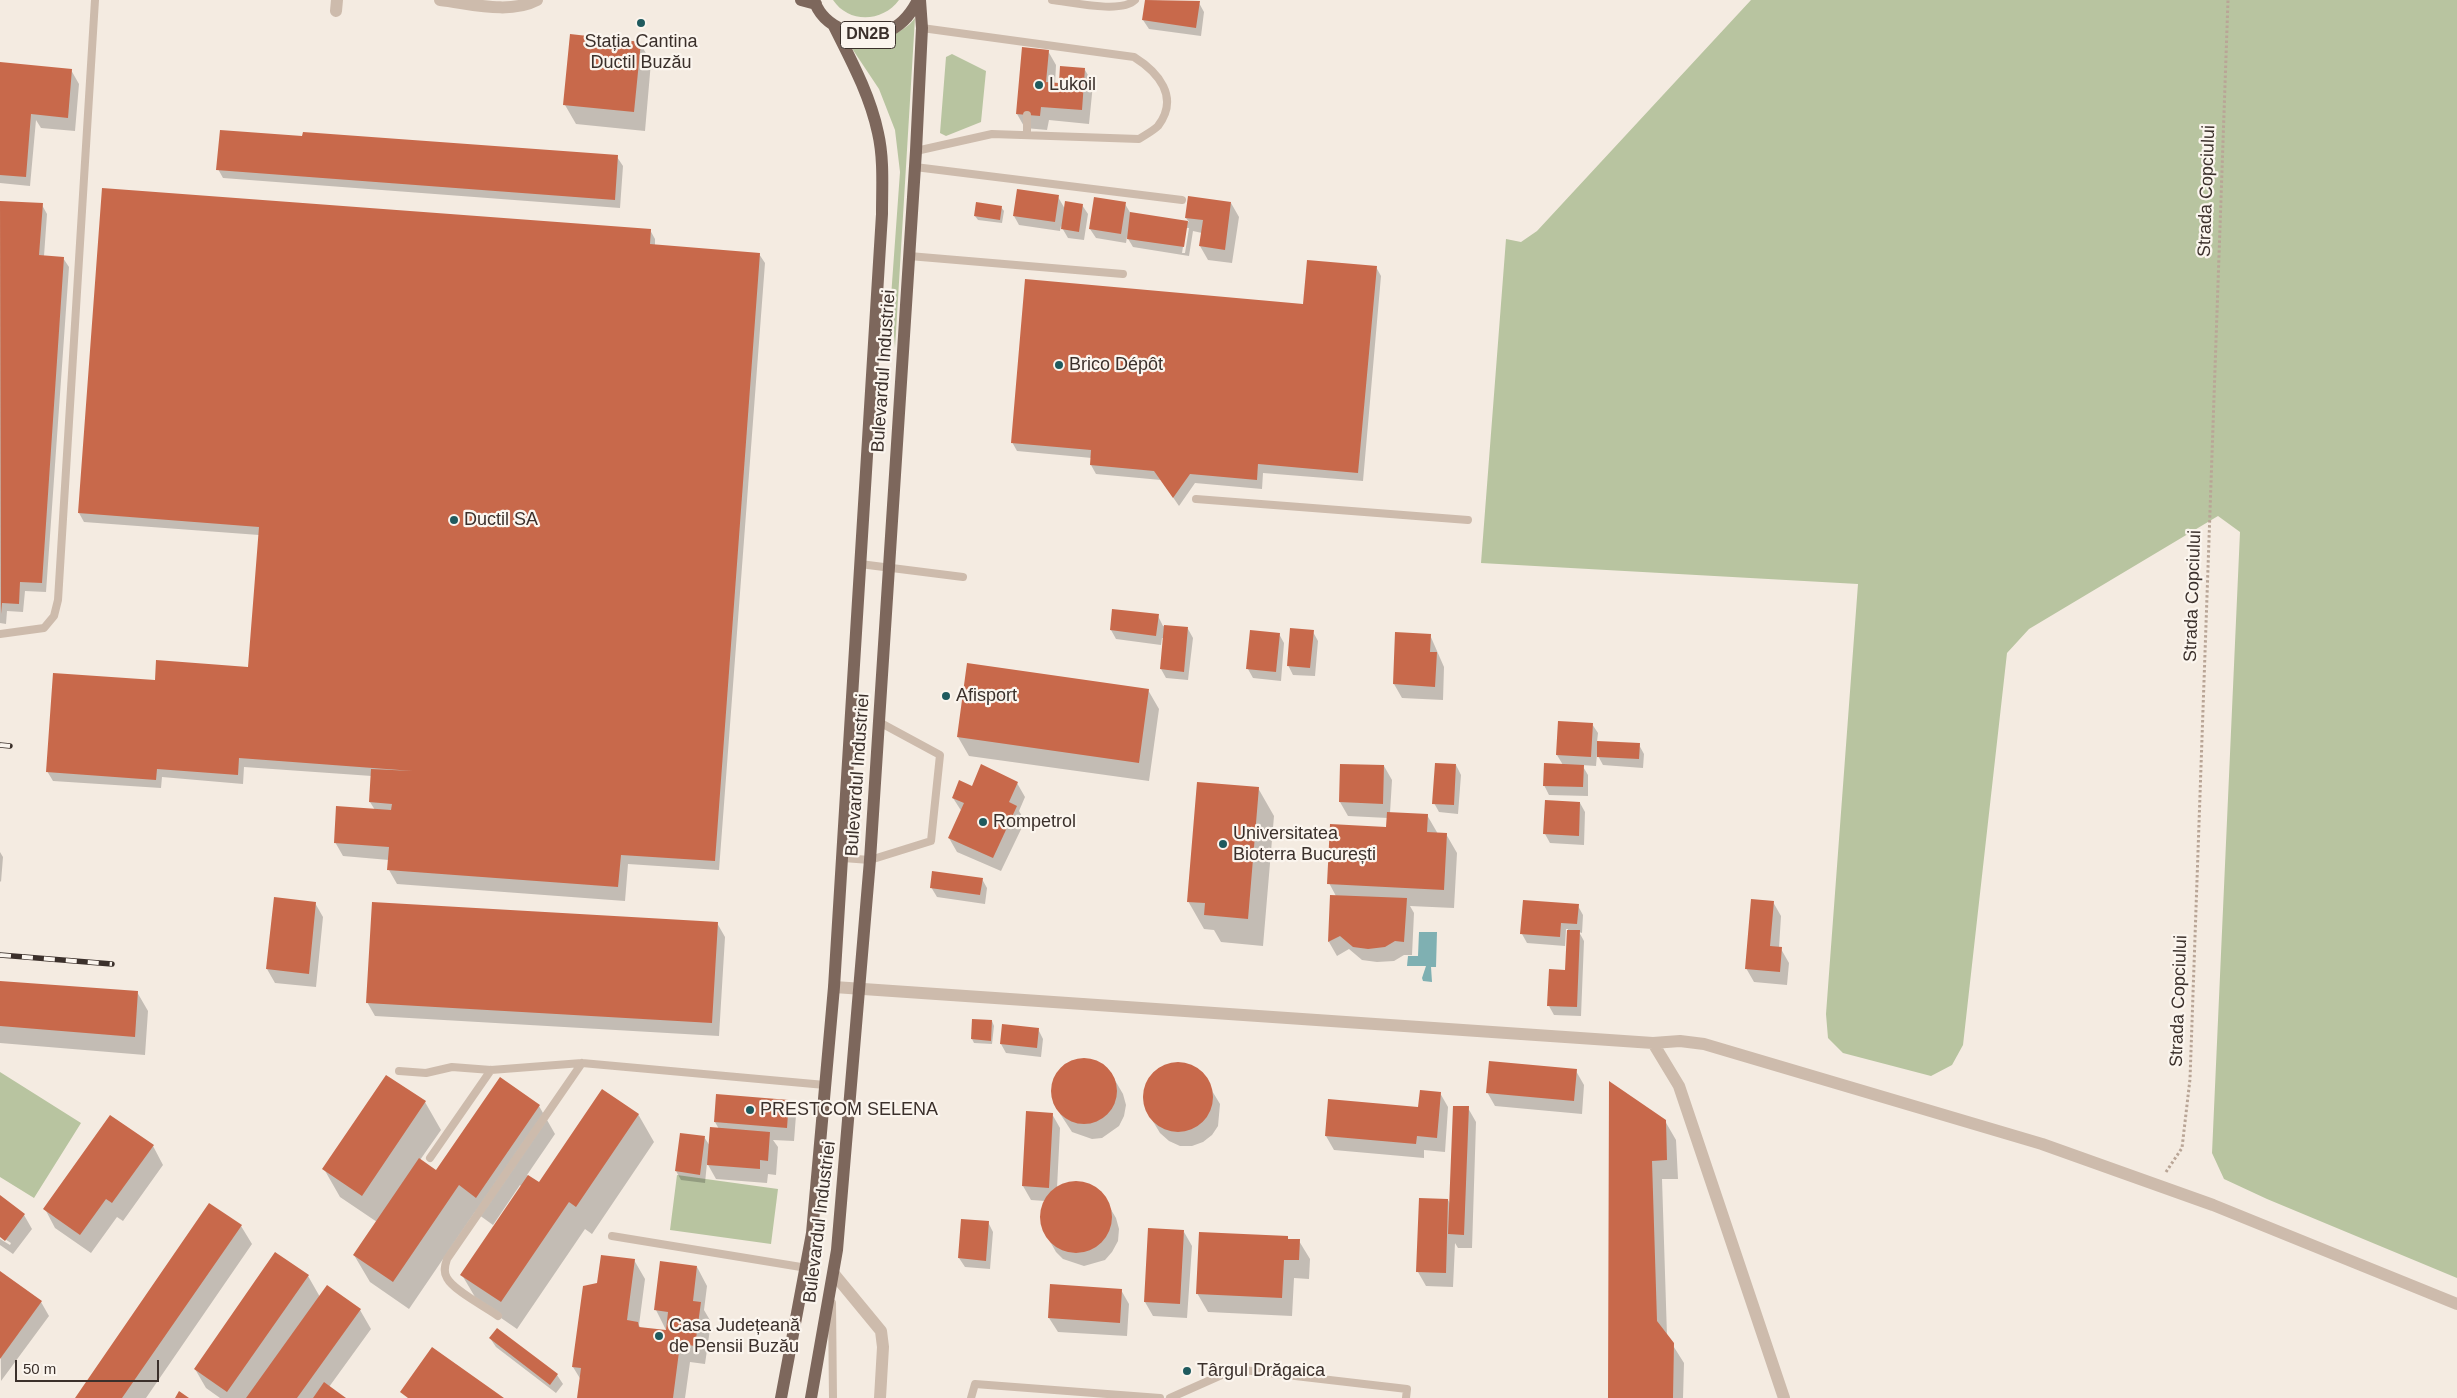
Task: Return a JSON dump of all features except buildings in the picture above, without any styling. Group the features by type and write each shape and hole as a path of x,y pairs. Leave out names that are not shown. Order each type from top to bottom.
{"main road":[{"name":"DN2B","path":"800,0 815,2 823,16 834,26 850,33 868,35 885,32 901,23 919,0"},
{"name":"Bulevardul Industriei","path":"811,1398 833,1280 870,860 916,151 922,28 919,0"},
{"name":"Bulevardul Industriei","path":"781,1398 807,1268 812,1233 834,987 882,214 882,165 873,113 834,26"}],"street":[{"path":"440,0 495,6 519,6 537,0"},
{"path":"834,987 1653,1043 1680,1042 1704,1044 2042,1144 2281,1231 2457,1304"},
{"path":"1653,1043 1679,1086 1784,1398"},
{"path":"833,1280 882,1330 880,1398"}],"lane":[{"path":"0,634 44,628 54,616 58,600 95,0"},
{"path":"1052,0 1113,7 1133,3 1135,0"},
{"path":"916,151 992,134 1139,139 1157,127 1166,112 1166,94 1160,78 1134,57 1029,45 922,28"},
{"path":"1027,115 1027,135"},
{"path":"915,167 1182,200"},
{"path":"910,256 1123,274"},
{"path":"1196,499 1468,520"},
{"path":"860,564 963,577"},
{"path":"843,858 870,860 931,841 940,755 879,722"},
{"path":"498,1316 454,1286 447,1278 444,1267 447,1259 582,1063"},
{"path":"399,1071 426,1073 465,1067 491,1070 582,1063 825,1085"},
{"path":"430,1158 491,1070"},
{"path":"612,1236 807,1268"},
{"path":"833,1280 834,1398"},
{"path":"1170,1398 1235,1369 1406,1389 1406,1398"},
{"path":"971,1398 975,1384 1160,1398"}],"path":[{"name":"Strada Copciului","path":"2158,1185 2182,1148 2190,1079 2228,0"}],"green space":[{"path":"833,0 899,0 884,13 866,17 848,13"},
{"path":"1751,0 2457,0 2457,1278 2267,1199 2224,1179 2212,1153 2240,532 2218,516 2029,629 2007,653 1963,1045 1952,1065 1931,1076 1843,1053 1828,1038 1826,1014 1858,584 1481,563 1506,239 1521,242 1537,231"},
{"path":"915,18 895,348 891,297 900,172 895,130 879,89 845,38 883,37 901,31"},
{"path":"952,54 986,71 981,122 946,136 940,133 946,57"},
{"path":"0,1072 81,1123 34,1198 0,1177"},
{"path":"677,1175 778,1189 771,1244 670,1230"}],"water":[{"path":"1419,932 1437,932 1436,967 1431,967 1432,982 1423,981 1422,978 1426,966 1407,966 1408,956 1418,956"}],"railway":[{"path":"0,745 10,746"},
{"path":"0,955 112,964"}],"place":[{"name":"Stația Cantina Ductil Buzău","path":"641,23"},
{"name":"Lukoil","path":"1039,85"},
{"name":"Brico Dépôt","path":"1059,365"},
{"name":"Ductil SA","path":"454,520"},
{"name":"Afisport","path":"946,696"},
{"name":"Rompetrol","path":"983,822"},
{"name":"Universitatea Bioterra București","path":"1223,844"},
{"name":"PRESTCOM SELENA","path":"750,1110"},
{"name":"Casa Județeană de Pensii Buzău","path":"659,1336"},
{"name":"Târgul Drăgaica","path":"1187,1371"}]}
